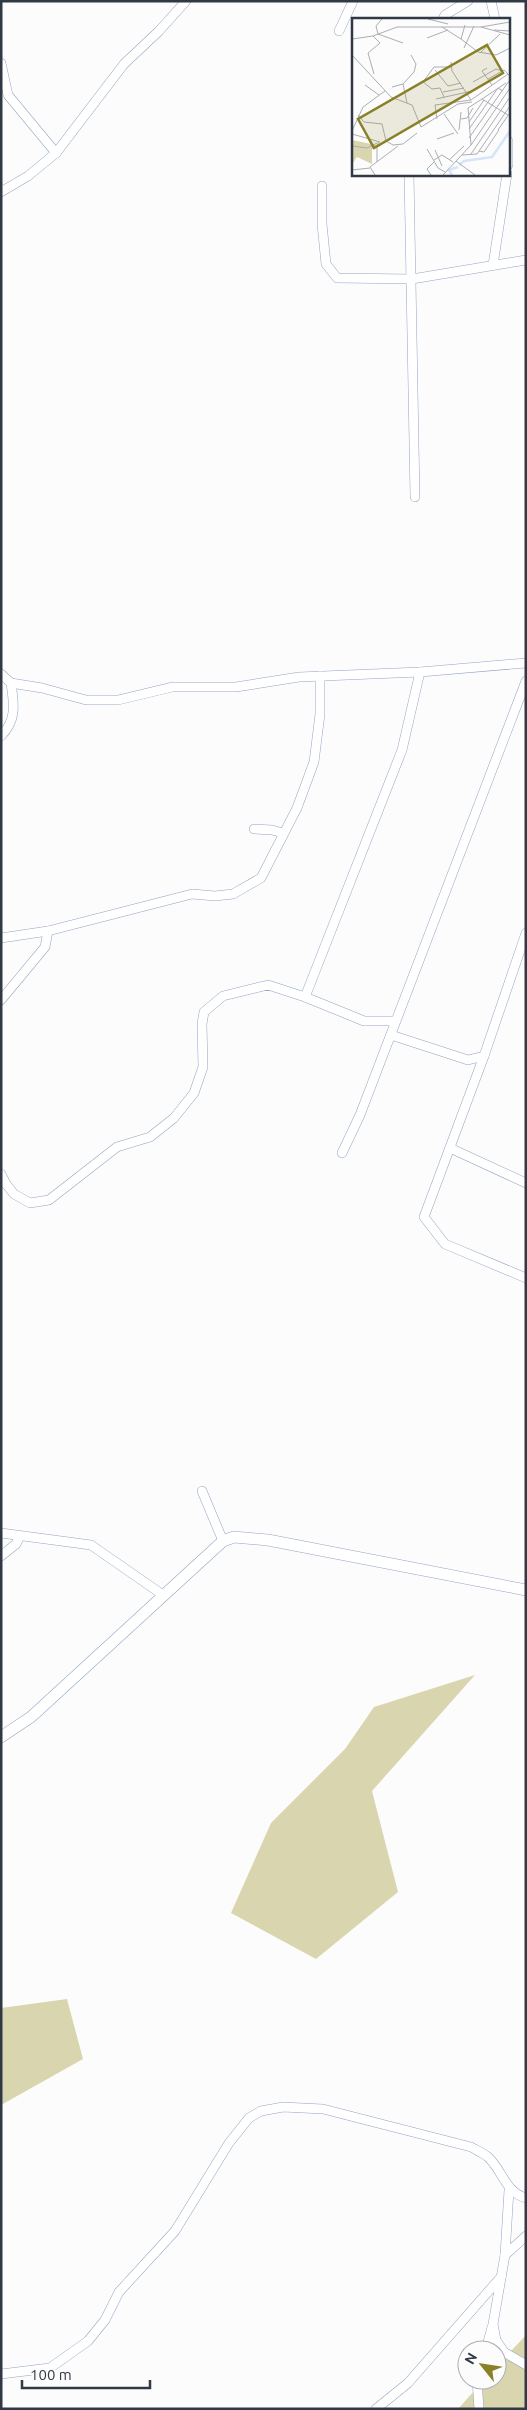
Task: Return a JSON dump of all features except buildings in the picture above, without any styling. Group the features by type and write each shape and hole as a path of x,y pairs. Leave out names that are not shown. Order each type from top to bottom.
{"street":[{"path":"1,192 28,176 56,153 124,64 186,1"},
{"path":"339,31 353,1"},
{"path":"444,18 445,15 468,1"},
{"path":"491,1 495,18"},
{"path":"1,63 8,95 56,153"},
{"path":"409,175 415,497"},
{"path":"493,265 507,175"},
{"path":"322,186 322,224 326,264 337,278 412,278 526,260"},
{"path":"1,674 11,683 42,688 86,700 118,700 172,687 236,687 299,677 420,672 526,662"},
{"path":"305,996 402,750 420,672"},
{"path":"1,938 48,931 192,894 215,896 233,894 261,878 282,833 297,808 314,762 320,714 320,676"},
{"path":"342,1153 360,1115 391,1035 394,1021 526,681"},
{"path":"1,736 10,727 13,713 11,683"},
{"path":"254,829 272,830 282,833"},
{"path":"1,1000 45,947 48,931"},
{"path":"526,933 484,1056 424,1217 446,1244 526,1278"},
{"path":"1,1174 14,1194 30,1203 49,1200 117,1147 150,1137 174,1118 194,1093 203,1067 202,1024 204,1012 223,996 268,985 305,996 364,1021 394,1021"},
{"path":"391,1035 468,1060 484,1056"},
{"path":"450,1148 526,1183"},
{"path":"202,1491 223,1541"},
{"path":"1,1533 91,1545 163,1595"},
{"path":"1,1556 16,1544 20,1536"},
{"path":"1,1737 31,1717 223,1541 234,1537 268,1540 526,1590"},
{"path":"1,2374 50,2368 88,2341 105,2320 119,2292 175,2231 229,2143 249,2118 261,2111 290,2107 323,2109 442,2137 471,2146 488,2156 505,2179 509,2190 505,2255 489,2340"},
{"path":"509,2190 521,2197"},
{"path":"508,2204 521,2197"},
{"path":"505,2255 526,2236"},
{"path":"376,2409 408,2384 501,2276"},
{"path":"493,2324 496,2340 504,2352 526,2365"},
{"path":"478,2390 479,2409"}],"shaded area":[{"path":"475,1675 372,1791 398,1892 316,1959 231,1913 271,1823 345,1749 374,1707"},
{"path":"67,1999 83,2059 1,2105 1,2008"},
{"path":"526,2335 526,2409 458,2409 475,2390 507,2390 507,2355"}]}
